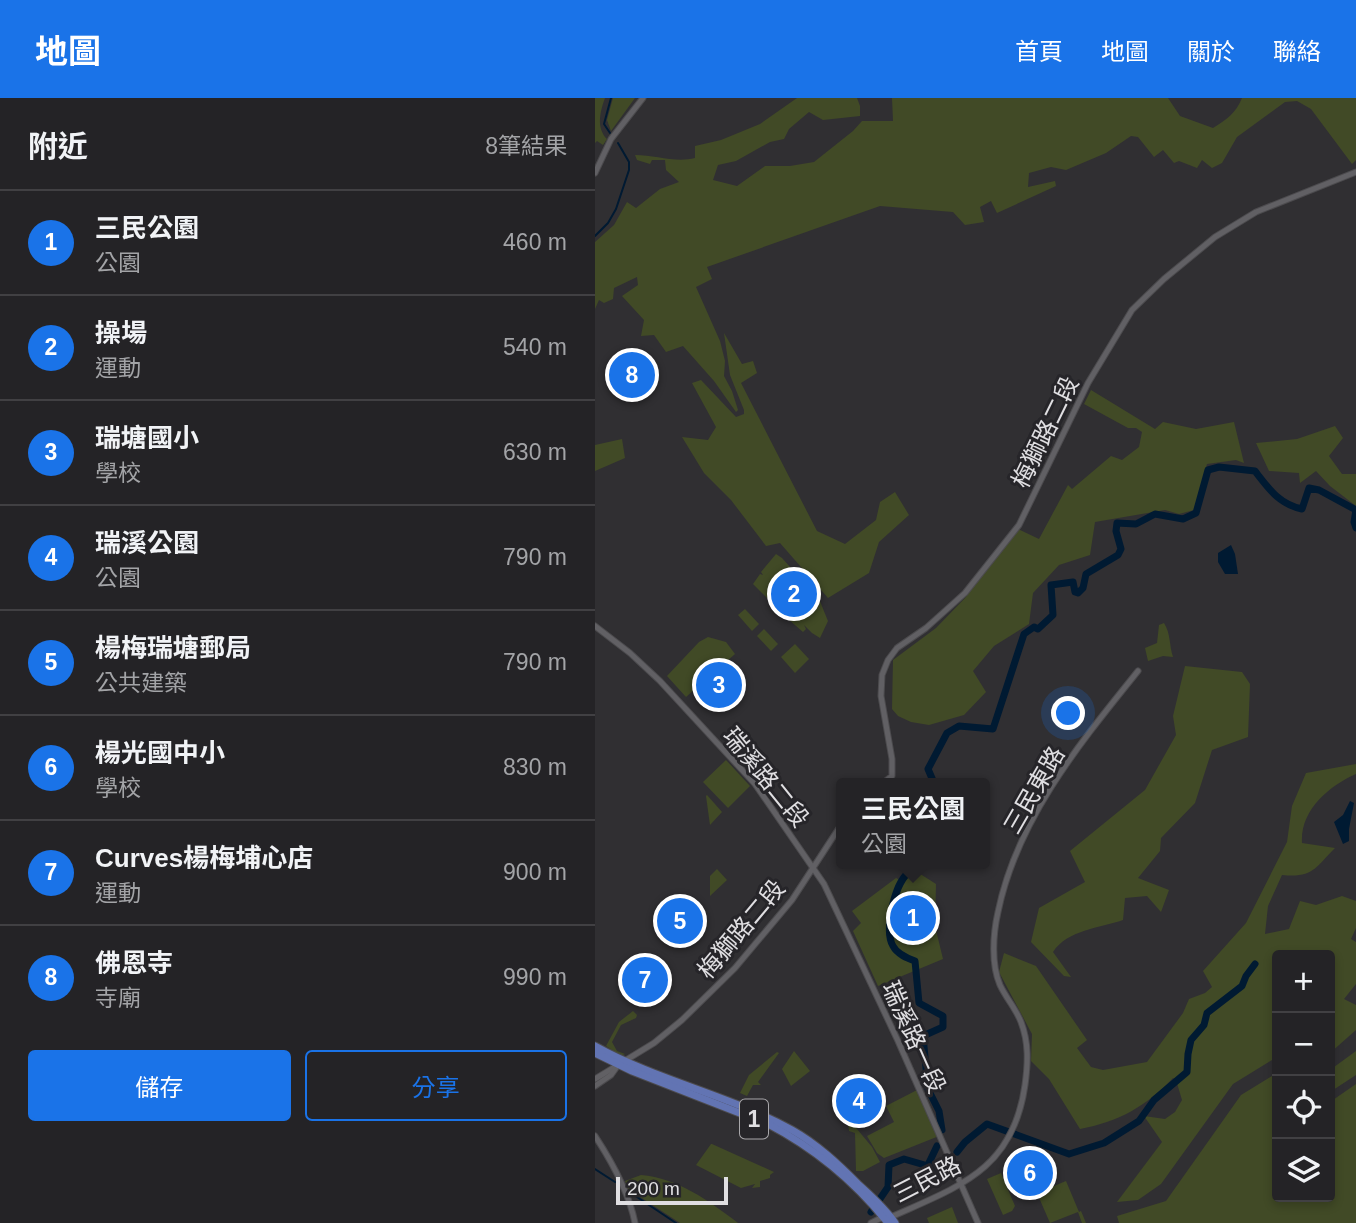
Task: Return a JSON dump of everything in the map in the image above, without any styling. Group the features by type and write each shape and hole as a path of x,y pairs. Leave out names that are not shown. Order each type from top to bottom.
{"main road":[{"name":"1","path":"595,1046 622,1064"},
{"name":"1","path":"595,1052 790,1135 819,1156 876,1205 889,1220"}],"street":[{"path":"595,173 611,139 643,98"},
{"name":"梅獅路二段","path":"889,778 892,776 892,759 880,696 882,676 888,660 897,648 931,624 965,593 1019,525 1088,383 1132,310 1164,279 1215,237 1257,212 1356,172"},
{"name":"瑞溪路二段","path":"595,626 660,681 755,784 785,824 813,869"},
{"name":"三民東路","path":"1023,1102 1028,1068 1027,1041 1022,1023 997,975 994,945 998,913 1012,866 1039,809 1076,751 1138,671"},
{"name":"梅獅路二段","path":"609,1073 682,1020 735,968 792,900 836,833"},
{"name":"瑞溪路一段","path":"813,869 835,901 978,1223"},
{"path":"595,1079 609,1073"},
{"path":"595,1086 609,1073"},
{"name":"三民路","path":"871,1223 889,1220 962,1185 989,1162 1011,1136 1023,1102"},
{"path":"595,1136 622,1183 633,1210 635,1223"}],"green space":[{"path":"595,98 605,98 600,120 601,130 607,139 603,145 597,141 595,143"},
{"path":"613,98 635,98 611,131 607,120"},
{"path":"797,98 857,98 860,116 823,120 809,112 789,129 784,139 770,142 736,161 718,165 713,180 737,186 765,166 814,162 862,121 893,121 892,98 1168,98 1180,116 1213,128 1230,116 1242,98 1356,98 1356,160 1352,164 1311,109 1297,101 1285,102 1237,137 1222,163 1212,168 1202,160 1197,168 1179,161 1174,163 1163,150 1154,157 1138,137 1131,136 1106,153 1066,170 1051,167 1029,173 1028,187 1055,181 1056,186 997,213 991,201 980,207 984,222 965,225 953,212 880,206 707,267 712,279 696,287 720,341 725,361 724,376 732,391 738,410 736,412 714,381 683,346 666,352 654,335 641,336 644,320 622,296 638,285 637,277 614,288 613,299 604,303 599,300 595,309 595,242 614,225 627,202 636,208 660,189 679,182 666,170 665,160 652,160 650,164 637,160 635,155 680,160 695,158 695,146 721,140 760,124"},
{"path":"724,333 742,364 753,361 757,373 741,383 817,531 845,544 876,520 880,502 895,492 909,515 879,542 869,573 828,598 780,543 766,546 731,500 704,473 682,437 708,440 716,427 692,383 701,380 736,417 744,414 730,375"},
{"path":"1091,390 1155,429 1163,422 1196,429 1234,422 1244,463 1236,460 1207,464 1194,510 1179,514 1165,510 1095,522 1090,555 1059,565 1033,593 1029,624 994,646 973,671 986,692 964,715 929,725 911,722 898,716 892,709 893,660 936,628 965,598 1018,529 1039,539 1068,485 1072,489 1111,456 1122,460 1139,447 1142,432 1136,428 1128,428 1084,404"},
{"path":"1335,426 1343,438 1329,456 1342,474 1356,474 1356,506 1316,471 1300,483 1299,473 1269,471 1256,443 1297,439"},
{"path":"622,439 625,458 595,471 595,445"},
{"path":"776,554 819,599 828,621 820,638 804,625 806,629 803,632 788,619 787,615 790,613 799,620 778,599 771,602 753,584 760,574 763,575 761,572"},
{"path":"745,609 759,624 752,631 738,615"},
{"path":"1164,623 1173,657 1163,656 1148,661 1145,648 1157,643 1159,625"},
{"path":"764,629 778,644 771,651 757,636"},
{"path":"708,637 726,642 735,654 686,697 667,676 699,642"},
{"path":"795,644 809,659 795,673 781,657"},
{"path":"1185,666 1242,672 1250,684 1248,737 1212,750 1195,803 1161,838 1160,851 1138,878 1169,890 1161,912 1147,896 1125,898 1123,920 1075,934 1053,952 1071,977 1064,976 1031,942 1039,908 1085,882 1070,851 1145,790 1176,735 1173,716"},
{"path":"726,760 750,786 728,808 703,782"},
{"path":"1356,764 1356,774 1336,785 1318,801 1306,820 1303,831 1302,843 1335,848 1313,870 1301,875 1282,875 1268,906 1265,934 1289,929 1300,901 1316,905 1342,896 1356,901 1356,928 1351,939 1356,942 1356,984 1344,999 1356,1005 1356,1030 1335,1049 1335,950 1272,950 1272,1060 1233,1084 1161,1184 1138,1200 1117,1202 1162,1142 1144,1116 1165,1119 1175,1112 1182,1100 1176,1080 1173,1078 1153,1097 1131,1111 1107,1122 1080,1129 1049,1079 1031,1061 1032,1034 999,972 1004,953 1036,966 1087,1040 1077,1048 1091,1067 1103,1070 1147,1062 1183,1013 1189,999 1212,987 1203,971 1246,923 1287,842 1292,806 1306,773"},
{"path":"706,796 722,812 710,825"},
{"path":"717,869 727,880 710,896 710,876"},
{"path":"914,870 936,884 935,926 943,959 878,986 853,931 861,923 852,911 896,878 902,881"},
{"path":"633,1011 637,1015 636,1018 621,1025 612,1042 617,1051 625,1054 621,1056 606,1046 619,1022"},
{"path":"794,1051 810,1071 791,1086 782,1069"},
{"path":"1356,1051 1356,1075 1335,1089 1335,1066"},
{"path":"779,1053 758,1082 761,1085 753,1085 747,1096 740,1093 749,1075"},
{"path":"1272,1076 1272,1202 1335,1202 1335,1099 1356,1084 1356,1223 1119,1223 1117,1216 1166,1201 1241,1095"},
{"path":"864,1077 880,1107 856,1120 837,1095"},
{"path":"919,1089 939,1136 884,1158 877,1153 867,1136 894,1122 886,1106"},
{"path":"847,1117 872,1147 880,1162 863,1171 856,1171 855,1133 849,1131"},
{"path":"711,1144 774,1172 770,1178 760,1181 760,1187 752,1188 755,1184 741,1188 696,1165"},
{"path":"1001,1173 1015,1206 1012,1211 1003,1215 987,1179"},
{"path":"641,1175 680,1186 738,1223 680,1223 628,1189 625,1181"},
{"path":"1066,1181 1086,1223 1082,1223 1078,1212 1050,1223 1037,1193"},
{"path":"952,1207 958,1223 929,1223 927,1218"}],"water":[{"path":"1231,545 1238,574 1225,574 1218,562 1218,553"},
{"path":"1350,801 1354,803 1349,841 1343,844 1334,822 1343,815"}],"waterway":[{"path":"610,133 604,124 611,98"},
{"path":"595,236 608,223 616,209 629,170 629,162 618,143"},
{"path":"932,778 928,769 947,733 959,726 993,729 1024,634 1034,627 1038,629 1053,615 1051,585 1073,582 1075,592 1078,593 1083,588 1086,574 1118,555 1121,549 1116,531 1117,523 1136,524 1155,514 1183,519 1196,513 1208,470 1219,467 1255,471 1275,495 1294,507 1302,509 1309,488 1319,490 1356,510"},
{"path":"1356,510 1356,528"},
{"path":"917,869 910,872 898,887 890,919 890,939 895,949 915,961 919,1003 943,1016 943,1027 923,1036 928,1089 939,1111 942,1130"},
{"path":"957,1152 987,1124 1069,1154 1104,1143 1139,1121 1154,1100 1187,1072 1191,1040 1204,1025 1207,1013 1242,986 1255,964"},
{"path":"927,1167 937,1146"},
{"path":"871,1212 888,1187 889,1165 904,1159 935,1168 947,1165"},
{"path":"595,1169 615,1182"},
{"path":"628,1191 676,1223"}],"place":[{"name":"佛恩寺","path":"632,375"},
{"name":"操場","path":"794,594"},
{"name":"瑞塘國小","path":"719,685"},
{"name":"三民公園","path":"913,918"},
{"name":"楊梅瑞塘郵局","path":"680,921"},
{"name":"Curves楊梅埔心店","path":"645,980"},
{"name":"瑞溪公園","path":"859,1101"},
{"name":"楊光國中小","path":"1030,1173"}]}
